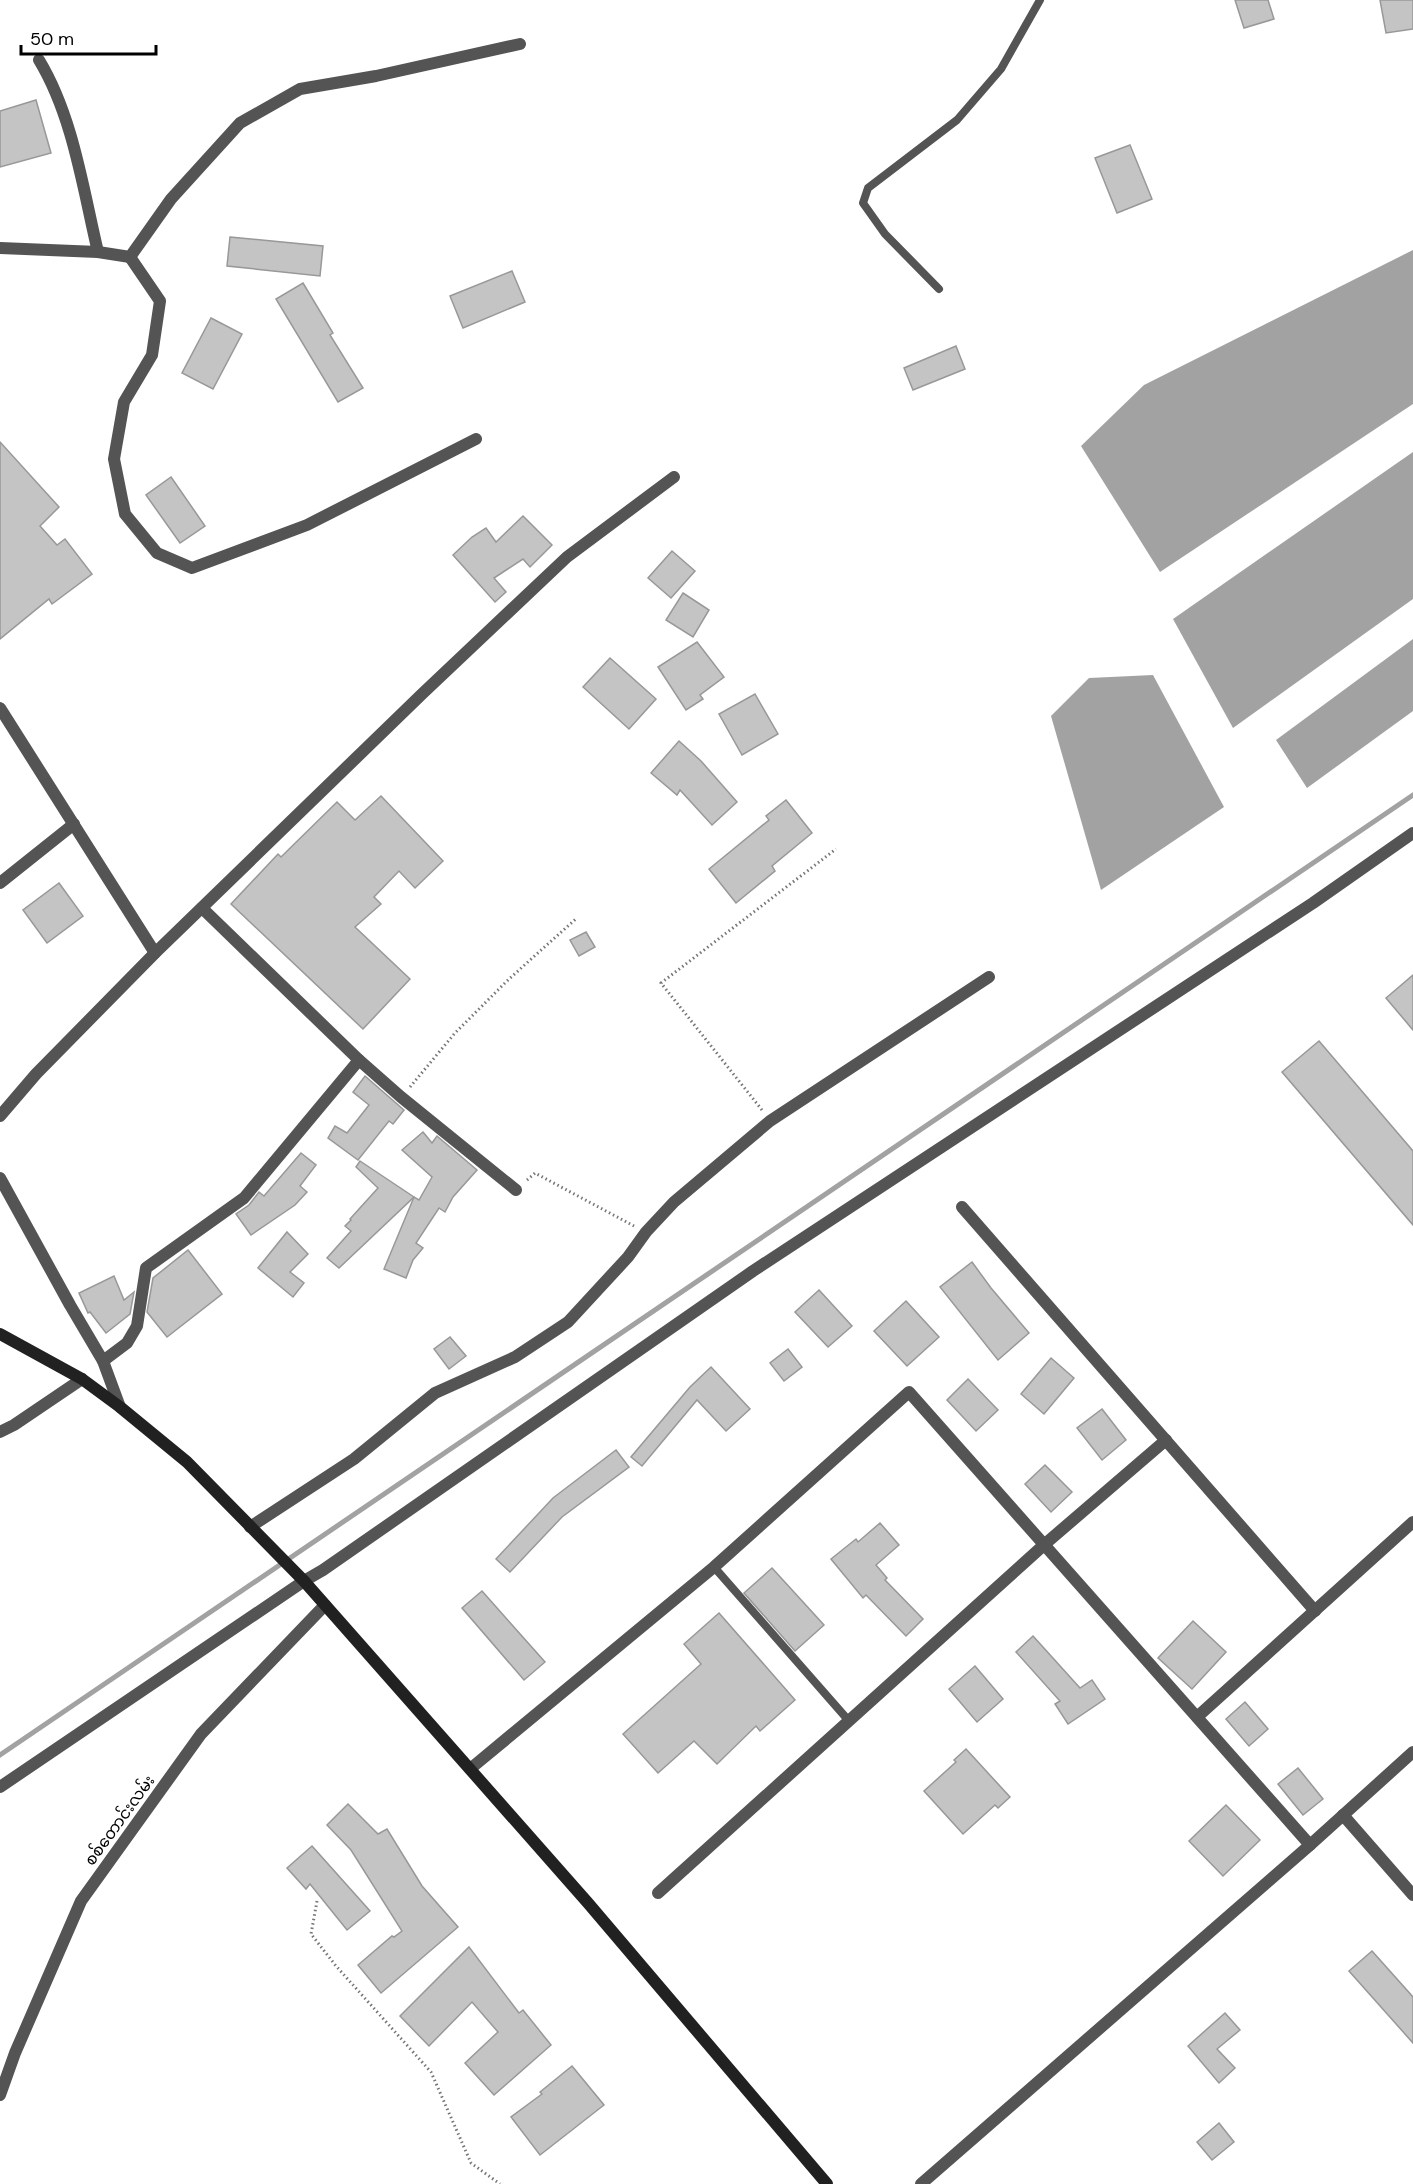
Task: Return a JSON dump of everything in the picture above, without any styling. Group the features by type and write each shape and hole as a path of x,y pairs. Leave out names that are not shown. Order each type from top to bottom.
{"street":[{"path":"130,257 171,199 240,123 300,89 376,76 520,44"},
{"path":"39,60 48,75 66,122 98,252"},
{"path":"0,248 98,252 130,257 160,301 152,355 124,402 114,459 125,514 156,554 192,568 307,525 476,438"},
{"path":"0,1116 36,1074 155,953 422,694 567,557 674,477"},
{"path":"0,708 155,953"},
{"path":"0,883 74,824"},
{"path":"0,1787 323,1570 753,1271 1313,903 1413,833"},
{"path":"202,908 359,1060 516,1190"},
{"path":"250,1527 354,1459 435,1393 515,1357 568,1322 628,1257 674,1202 770,1121 989,977"},
{"path":"103,1361 127,1343 137,1326 146,1268 244,1198 359,1060"},
{"path":"0,1178 103,1361 120,1407"},
{"path":"962,1208 1315,1611"},
{"path":"0,1334 82,1379 120,1407 187,1462 304,1581 470,1769 825,2183"},
{"path":"0,1432 82,1379"},
{"path":"470,1769 714,1566 909,1392 1310,1845"},
{"path":"658,1893 1045,1544 1166,1440"},
{"path":"1197,1717 1413,1522"},
{"name":"စစ်တောင်းလမ်း","path":"0,2095 15,2053 81,1901 201,1734 325,1605"},
{"path":"921,2184 1310,1845 1413,1752"},
{"path":"1343,1815 1413,1895"}],"lane":[{"path":"939,289 885,234 863,203 868,188 957,120 1001,69 1040,0"},
{"path":"714,1566 849,1721"}],"path":[{"path":"770,1121 661,983 836,849"},
{"path":"401,1097 463,1025 509,979 577,918"},
{"path":"516,1190 535,1173 646,1233"},
{"path":"317,1901 311,1934 336,1966 431,2072 471,2163 500,2184"}],"shaded area":[{"path":"1413,250 1413,404 1160,572 1081,446 1144,385"},
{"path":"1413,452 1413,599 1233,728 1173,619"},
{"path":"1413,639 1413,711 1307,788 1276,740"},
{"path":"1153,675 1224,807 1101,890 1051,716 1089,678"}],"building":[{"path":"1235,0 1268,0 1274,19 1244,28"},
{"path":"1380,0 1413,0 1413,29 1386,33"},
{"path":"36,100 51,153 0,167 0,111"},
{"path":"1130,145 1152,199 1117,213 1095,158"},
{"path":"230,237 323,246 320,276 227,266"},
{"path":"512,271 525,302 463,328 450,296"},
{"path":"303,283 333,333 330,335 363,388 338,402 276,299"},
{"path":"211,318 242,334 213,389 182,373"},
{"path":"956,346 965,369 913,390 904,368"},
{"path":"0,442 59,507 40,526 57,545 65,539 92,574 52,604 49,599 0,639"},
{"path":"171,477 205,526 180,543 146,495"},
{"path":"523,516 552,545 530,567 523,559 494,578 506,592 495,602 453,555 472,537 486,528 496,542"},
{"path":"672,551 695,571 671,598 648,578"},
{"path":"683,593 709,610 693,637 666,620"},
{"path":"697,642 724,677 700,695 703,699 686,710 658,667"},
{"path":"610,658 656,699 629,729 583,687"},
{"path":"755,694 778,734 742,755 719,714"},
{"path":"679,741 701,761 737,802 712,825 680,790 677,795 651,773"},
{"path":"381,796 443,861 415,888 399,871 374,897 381,904 355,927 410,979 363,1029 231,904 278,854 281,857 337,802 355,820"},
{"path":"786,800 812,833 772,866 775,871 736,903 709,869 769,820 766,816"},
{"path":"59,883 83,916 47,943 23,910"},
{"path":"586,932 595,947 579,956 570,940"},
{"path":"1413,975 1413,1030 1386,998"},
{"path":"1319,1041 1413,1151 1413,1225 1282,1072"},
{"path":"365,1076 404,1110 393,1124 389,1121 358,1160 328,1138 335,1126 347,1133 369,1105 353,1092"},
{"path":"423,1132 432,1143 437,1136 477,1170 453,1197 445,1212 439,1208 416,1243 423,1248 413,1260 406,1278 384,1269 414,1197 419,1200 432,1177 402,1150"},
{"path":"301,1153 316,1165 300,1186 307,1192 295,1205 251,1235 236,1214 249,1205 259,1192 264,1196"},
{"path":"360,1161 414,1197 339,1268 327,1258 351,1231 345,1226 350,1219 378,1188 356,1167"},
{"path":"287,1232 308,1254 290,1272 304,1283 293,1297 258,1268"},
{"path":"188,1250 222,1294 167,1337 147,1312 153,1278"},
{"path":"972,1262 1029,1333 998,1360 940,1287"},
{"path":"114,1276 124,1300 134,1292 130,1314 106,1333 90,1312 88,1313 79,1293"},
{"path":"819,1290 852,1326 828,1347 795,1312"},
{"path":"906,1301 939,1337 907,1366 874,1331"},
{"path":"450,1337 466,1356 449,1369 434,1349"},
{"path":"788,1349 802,1367 784,1381 770,1363"},
{"path":"1051,1358 1074,1378 1044,1414 1021,1394"},
{"path":"711,1367 750,1409 726,1431 697,1400 642,1466 631,1457 690,1387"},
{"path":"968,1379 998,1410 976,1431 947,1400"},
{"path":"1102,1409 1126,1440 1102,1460 1077,1428"},
{"path":"616,1450 629,1467 562,1517 510,1572 496,1559 553,1498"},
{"path":"1045,1465 1072,1492 1051,1512 1025,1484"},
{"path":"880,1523 899,1545 876,1565 887,1578 885,1580 923,1619 906,1636 866,1595 863,1598 831,1559 856,1539 858,1542"},
{"path":"772,1568 824,1625 795,1651 744,1593"},
{"path":"482,1591 545,1662 524,1680 462,1608"},
{"path":"719,1613 795,1700 760,1731 756,1726 717,1764 694,1741 658,1773 623,1734 701,1664 684,1644"},
{"path":"1193,1621 1226,1652 1192,1689 1158,1658"},
{"path":"1033,1636 1080,1688 1092,1680 1105,1699 1068,1724 1055,1704 1060,1701 1016,1652"},
{"path":"975,1666 1003,1699 977,1722 949,1689"},
{"path":"1245,1702 1268,1729 1249,1746 1226,1719"},
{"path":"966,1749 1010,1797 998,1808 995,1805 963,1834 924,1791 956,1762 954,1760"},
{"path":"1298,1768 1323,1799 1303,1815 1278,1784"},
{"path":"348,1804 378,1834 387,1829 422,1886 458,1927 381,1993 358,1965 392,1936 402,1931 351,1850 327,1825"},
{"path":"1226,1805 1260,1840 1223,1876 1189,1841"},
{"path":"312,1846 370,1911 347,1930 310,1884 306,1889 287,1868"},
{"path":"469,1947 519,2013 523,2010 551,2045 494,2095 465,2063 498,2032 472,2002 429,2046 400,2016"},
{"path":"1372,1951 1413,1997 1413,2043 1349,1971"},
{"path":"1225,2013 1240,2030 1217,2049 1235,2068 1219,2083 1188,2046"},
{"path":"572,2066 604,2105 540,2155 511,2117 542,2094 540,2092"},
{"path":"1219,2123 1234,2142 1212,2160 1197,2142"}],"waterway":[{"path":"0,1755 1413,795"}]}
